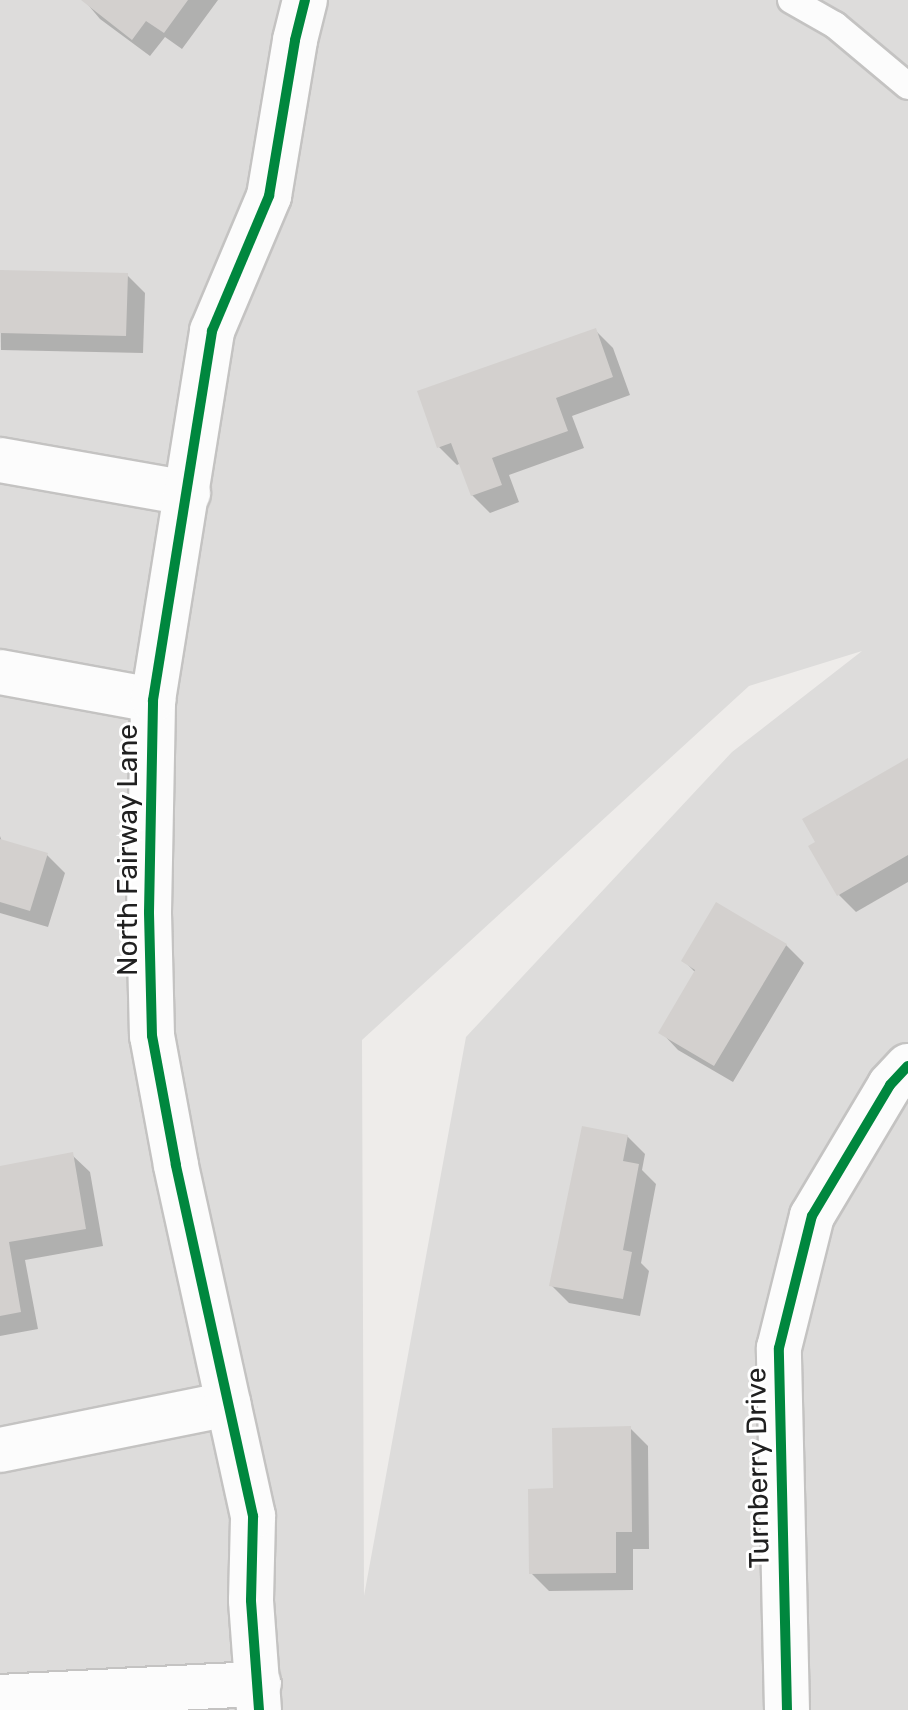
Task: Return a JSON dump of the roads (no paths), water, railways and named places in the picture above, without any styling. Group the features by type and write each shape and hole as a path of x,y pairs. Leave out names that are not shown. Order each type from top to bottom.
{"street":[{"name":"North Fairway Lane","path":"259,1697 251,1600 253,1516 152,1036 149,912 153,700 212,331 269,196 295,40 305,0"},
{"path":"0,460 188,493"},
{"path":"0,672 153,700"},
{"name":"Turnberry Drive","path":"787,1710 779,1348 812,1216 890,1085 908,1066"},
{"path":"0,1450 228,1404"},
{"path":"0,1697 259,1697"}],"lane":[{"path":"791,0 835,25 908,86"}]}
